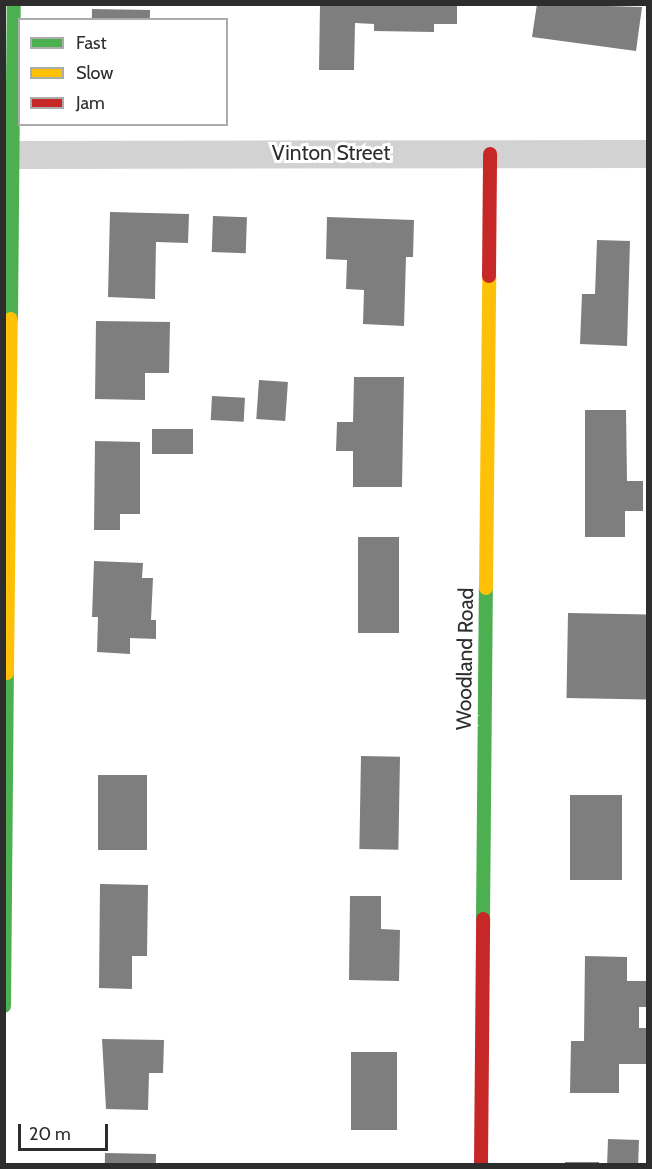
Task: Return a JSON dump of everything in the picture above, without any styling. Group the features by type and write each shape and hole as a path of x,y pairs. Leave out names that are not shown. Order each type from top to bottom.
{"street":[{"path":"4,1006 14,4"},
{"name":"Woodland Road","path":"481,1164 490,153"},
{"name":"Vinton Street","path":"14,155 648,154"}],"building":[{"path":"320,4 457,4 457,24 434,24 434,32 374,31 374,24 355,23 354,70 319,70"},
{"path":"537,4 642,7 636,51 532,37"},
{"path":"92,9 150,10 150,18 92,18"},
{"path":"110,212 189,214 188,243 156,242 155,299 108,297"},
{"path":"213,216 247,217 246,253 212,252"},
{"path":"327,217 414,220 413,257 406,257 404,326 363,324 364,290 346,289 347,260 326,259"},
{"path":"597,240 630,241 627,346 580,344 582,294 595,294"},
{"path":"96,321 170,322 169,373 145,373 145,400 95,399"},
{"path":"354,377 404,377 402,487 353,487 353,451 336,451 337,422 353,422"},
{"path":"259,380 288,382 285,421 256,419"},
{"path":"212,396 245,398 244,422 211,420"},
{"path":"585,410 626,410 627,481 643,481 643,511 625,511 625,537 585,537"},
{"path":"152,429 193,429 193,454 152,454"},
{"path":"95,441 140,442 140,514 120,514 120,530 94,530"},
{"path":"358,537 399,537 399,633 358,633"},
{"path":"94,561 143,563 142,578 153,578 151,620 156,620 156,639 130,638 130,654 97,652 98,617 92,617"},
{"path":"568,613 648,614 647,699 567,698"},
{"path":"361,756 400,757 398,850 359,849"},
{"path":"98,775 147,775 147,850 98,850"},
{"path":"570,795 622,795 622,880 570,880"},
{"path":"100,884 148,885 147,956 132,956 132,989 99,988"},
{"path":"350,896 381,896 381,929 400,930 399,981 349,980"},
{"path":"585,956 627,957 627,981 648,981 648,1007 639,1007 639,1028 648,1028 648,1064 619,1064 619,1093 570,1093 571,1041 584,1041"},
{"path":"102,1039 164,1040 163,1073 149,1073 148,1110 106,1109"},
{"path":"351,1052 397,1052 397,1130 351,1130"},
{"path":"608,1139 639,1140 638,1164 607,1164"},
{"path":"105,1153 156,1154 156,1164 105,1164"},
{"path":"565,1162 599,1162 599,1164 565,1164"}],"traffic: fast":[{"path":"11,319 14,4"},
{"path":"483,919 486,588"},
{"path":"4,1006 7,673"}],"traffic: slow":[{"path":"486,588 489,276"},
{"path":"7,673 11,319"}],"traffic: jam":[{"path":"489,276 490,154"},
{"path":"481,1164 483,919"}]}
